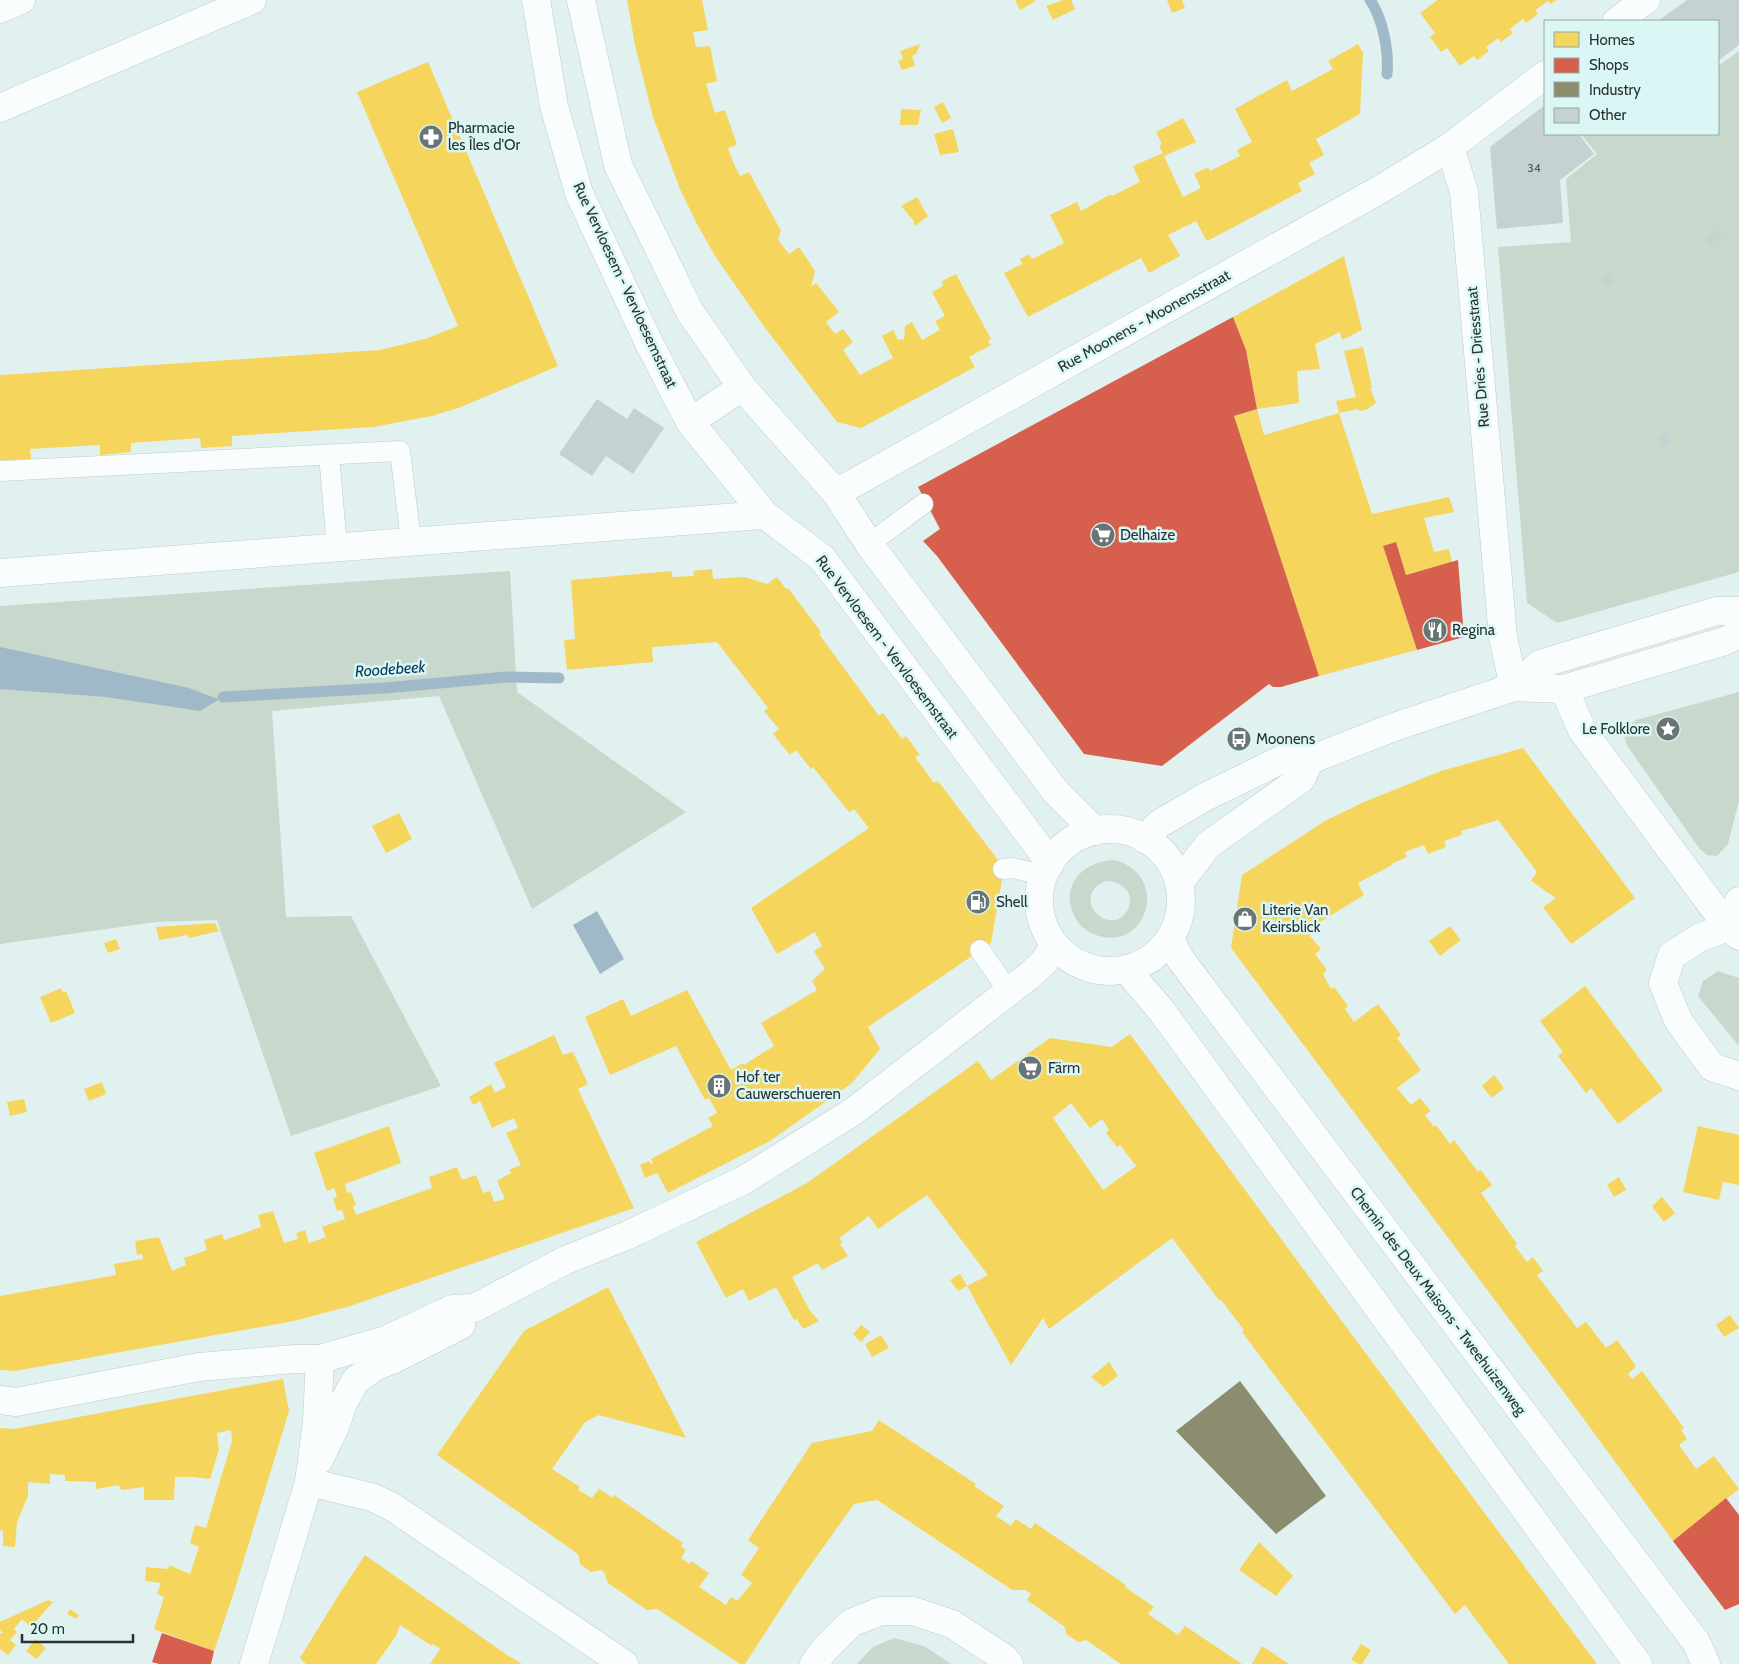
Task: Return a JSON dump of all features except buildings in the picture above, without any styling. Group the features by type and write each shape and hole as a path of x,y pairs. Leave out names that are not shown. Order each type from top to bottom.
{"street":[{"path":"0,9 21,0"},
{"path":"0,108 252,0"},
{"name":"Rue Vervloesem - Vervloesemstraat","path":"536,0 554,106 579,193 649,343 690,422 765,515 822,558 1037,845 1047,869"},
{"path":"581,0 618,166 690,312 742,387 836,493 869,544 1056,792 1095,831"},
{"path":"1618,20 1646,0"},
{"path":"1450,147 1544,76"},
{"name":"Rue Moonens - Moonensstraat","path":"836,493 1381,189 1450,147"},
{"name":"Rue Dries - Driesstraat","path":"1450,147 1464,192 1503,637 1514,686"},
{"path":"690,422 742,387"},
{"path":"0,573 765,515"},
{"path":"1145,839 1159,824 1205,797 1289,756 1310,760 1394,727 1514,686 1540,664 1717,611 1739,611"},
{"path":"1514,686 1564,689 1725,641 1739,634"},
{"path":"1564,689 1582,730 1733,932"},
{"path":"1179,883 1208,845 1301,778 1310,760"},
{"path":"1095,831 1133,833 1145,839 1157,847 1166,857 1179,883 1180,912 1170,939 1152,958 1126,970 1094,969 1079,964 1066,956 1054,944 1048,934 1040,911 1039,899 1047,869 1065,846 1095,831"},
{"path":"1733,932 1739,901"},
{"path":"1733,932 1701,937 1672,955 1663,983 1678,1020 1712,1067 1739,1076"},
{"name":"Chemin des Deux Maisons - Tweehuizenweg","path":"1170,939 1179,957 1199,984 1690,1634 1706,1664"},
{"path":"254,1664 309,1482 356,1380 376,1366 392,1360 460,1325 474,1308 566,1260 628,1235 744,1180 854,1111 1009,992 1045,961 1054,944"},
{"path":"1126,970 1161,1010 1638,1664"},
{"path":"0,1400 16,1402 199,1367 295,1359 320,1359 386,1340 452,1309 474,1308"},
{"path":"309,1482 317,1422 320,1359"},
{"path":"309,1482 371,1497 391,1506 624,1664"},
{"path":"814,1664 851,1623 881,1610 913,1611 952,1624 1004,1658 1009,1664"}],"lane":[{"path":"0,471 400,452 411,542"},
{"path":"329,455 336,547"},
{"path":"869,544 923,504"},
{"path":"1003,869 1047,869"},
{"path":"980,950 1009,992"}],"green space":[{"path":"1739,51 1739,572 1557,623 1527,603 1498,247 1571,242 1566,179 1597,154 1582,135 1719,135 1719,65"},
{"path":"510,571 517,692 686,812 532,909 439,696 272,711 286,917 351,916 441,1086 291,1136 217,920 156,922 0,944 0,606"},
{"path":"1739,692 1739,800 1728,844 1717,856 1707,855 1699,848 1628,747 1622,730 1636,720"},
{"path":"1115,860 1132,869 1143,881 1147,896 1146,910 1139,923 1128,933 1114,938 1096,935 1084,929 1078,922 1071,907 1070,896 1076,878 1092,865","holes":["1106,881 1122,885 1130,897 1128,909 1121,918 1112,920 1096,913 1091,897 1095,888"]},
{"path":"1718,971 1739,978 1739,1046 1698,996 1703,981"},
{"path":"894,1638 924,1646 951,1664 857,1664 873,1647"}],"water":[{"path":"0,647 189,688 218,699 223,697 200,711 106,697 0,689"},
{"path":"597,911 624,959 600,974 573,925"}],"waterway":[{"name":"Roodebeek","path":"1370,0 1382,26 1387,55 1387,74"},
{"name":"Roodebeek","path":"223,697 385,688 506,677 559,678"}],"place":[{"name":"Pharmacie les Îles d'Or","path":"431,137"},
{"name":"Delhaize","path":"1103,535"},
{"name":"Regina","path":"1435,630"},
{"name":"Le Folklore","path":"1668,729"},
{"name":"Moonens","path":"1239,739"},
{"name":"Shell","path":"978,902"},
{"name":"Literie Van Keirsblick","path":"1245,919"},
{"name":"Färm","path":"1030,1068"},
{"name":"Hof ter Cauwerschueren","path":"719,1086"}]}
